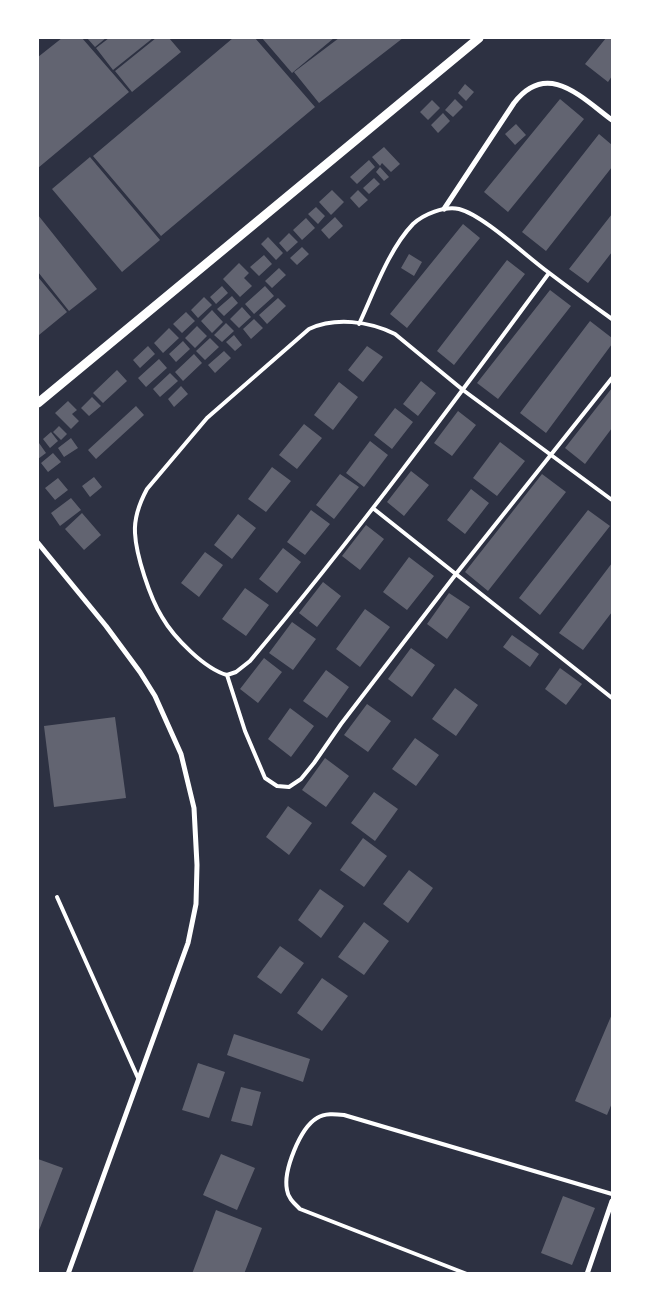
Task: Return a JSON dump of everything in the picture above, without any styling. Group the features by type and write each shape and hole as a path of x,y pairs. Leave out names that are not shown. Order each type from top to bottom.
{"street":[{"path":"38,403 479,38"},
{"path":"444,210 522,92 536,84 551,83 570,88 612,120"},
{"path":"38,543 106,626 155,696 181,754 194,808 197,865 196,904 188,943 68,1274"},
{"path":"587,1274 612,1202"}],"lane":[{"path":"359,324 400,241 414,223 427,214 458,209 476,216 612,319"},
{"path":"549,273 464,390 374,509 250,661 236,672 227,675 217,672 197,657 161,617 147,582 135,533 135,521 141,500 157,477 207,418 309,329 332,322 386,329 395,334 464,390 612,500"},
{"path":"227,675 246,731 265,778 277,786 289,787 301,779 314,763 341,724 456,574 612,378"},
{"path":"374,509 612,698"},
{"path":"57,897 138,1078"},
{"path":"467,1274 300,1208 293,1202 287,1192 285,1178 295,1148 309,1125 318,1117 331,1114 344,1115 612,1194"}],"building":[{"path":"62,38 82,38 129,92 38,168 38,57"},
{"path":"87,38 106,38 95,47"},
{"path":"109,38 153,38 113,70 96,48"},
{"path":"156,38 169,38 181,52 132,92 115,71"},
{"path":"233,38 255,38 315,107 161,236 93,156"},
{"path":"262,38 334,38 292,73"},
{"path":"339,38 403,38 319,103 294,72"},
{"path":"606,38 612,38 612,76 608,82 585,64"},
{"path":"465,84 474,92 466,101 458,93"},
{"path":"455,99 463,107 453,117 445,110"},
{"path":"560,99 584,119 508,212 484,192"},
{"path":"432,100 440,108 428,120 420,112"},
{"path":"443,113 450,121 438,133 431,125"},
{"path":"516,124 526,135 515,145 505,134"},
{"path":"599,134 612,145 612,167 546,251 522,232"},
{"path":"384,147 400,164 391,172 382,163 380,166 372,157"},
{"path":"90,157 160,240 122,272 52,189"},
{"path":"369,160 375,167 357,184 350,177"},
{"path":"380,167 389,177 384,181 376,172"},
{"path":"374,178 380,184 369,194 363,188"},
{"path":"332,190 344,202 331,215 319,202"},
{"path":"358,190 368,200 359,208 350,198"},
{"path":"316,207 325,216 318,224 308,214"},
{"path":"612,214 612,252 588,283 569,269"},
{"path":"38,215 97,289 69,311 38,272"},
{"path":"335,217 343,226 329,239 321,230"},
{"path":"306,218 315,228 302,240 293,230"},
{"path":"463,224 480,238 407,328 390,314"},
{"path":"289,233 298,242 287,252 279,243"},
{"path":"268,237 283,253 276,260 261,244"},
{"path":"302,247 309,254 297,265 290,258"},
{"path":"409,254 422,262 414,276 401,268"},
{"path":"264,255 272,264 259,276 250,267"},
{"path":"507,260 525,274 454,365 437,351"},
{"path":"239,263 249,273 244,278 252,286 240,297 223,279"},
{"path":"279,268 286,275 272,288 265,281"},
{"path":"38,277 67,312 39,335 38,333"},
{"path":"222,286 228,293 216,304 210,297"},
{"path":"265,286 274,296 254,314 245,304"},
{"path":"550,290 571,306 498,399 477,383"},
{"path":"232,296 238,303 224,316 217,309"},
{"path":"204,297 212,305 198,318 191,310"},
{"path":"278,298 286,306 267,324 259,315"},
{"path":"242,307 251,317 239,328 230,319"},
{"path":"212,310 223,322 212,333 201,321"},
{"path":"186,312 195,321 182,333 173,324"},
{"path":"254,319 263,328 251,339 243,329"},
{"path":"590,321 612,338 612,344 546,433 520,413"},
{"path":"226,323 234,331 222,342 214,335"},
{"path":"197,326 207,336 195,348 185,338"},
{"path":"169,328 179,338 163,353 154,343"},
{"path":"234,335 242,345 235,351 226,342"},
{"path":"210,338 219,347 205,360 196,351"},
{"path":"183,341 190,349 176,362 169,354"},
{"path":"148,346 155,354 140,368 133,360"},
{"path":"367,346 383,357 363,382 348,370"},
{"path":"224,351 231,358 215,373 208,365"},
{"path":"194,354 202,363 183,381 175,372"},
{"path":"159,359 167,368 146,387 138,378"},
{"path":"117,370 127,381 103,403 93,393"},
{"path":"170,373 178,381 160,397 153,389"},
{"path":"421,381 436,393 418,416 403,404"},
{"path":"339,382 358,397 333,430 314,415"},
{"path":"181,386 188,394 174,407 168,399"},
{"path":"612,388 612,428 585,464 565,448"},
{"path":"92,397 101,406 89,416 81,408"},
{"path":"68,401 77,410 72,414 79,421 71,429 55,413"},
{"path":"136,406 144,415 96,459 88,450"},
{"path":"395,408 413,422 392,449 374,435"},
{"path":"458,411 476,425 452,456 434,443"},
{"path":"304,424 322,438 297,469 279,455"},
{"path":"59,426 67,434 61,440 53,432"},
{"path":"51,432 58,441 50,448 43,439"},
{"path":"71,438 78,448 64,457 58,448"},
{"path":"370,441 388,455 364,487 346,473"},
{"path":"500,442 525,461 497,496 473,478"},
{"path":"38,444 46,453 38,459"},
{"path":"53,453 61,462 48,472 41,463"},
{"path":"272,467 291,481 266,512 248,499"},
{"path":"411,471 429,485 404,516 387,502"},
{"path":"340,474 359,487 334,519 316,505"},
{"path":"542,474 566,492 488,591 465,572"},
{"path":"94,477 102,487 90,497 82,486"},
{"path":"58,478 68,490 55,500 45,488"},
{"path":"471,489 489,503 465,534 447,520"},
{"path":"71,498 81,510 60,526 51,513"},
{"path":"311,510 330,524 305,555 287,542"},
{"path":"588,510 610,526 540,615 519,598"},
{"path":"82,513 101,535 84,550 65,529"},
{"path":"238,514 256,528 232,559 214,545"},
{"path":"366,525 384,539 360,570 342,556"},
{"path":"283,548 301,562 277,593 259,579"},
{"path":"205,552 223,565 199,597 181,583"},
{"path":"409,557 434,576 407,610 383,592"},
{"path":"612,563 612,612 583,650 559,633"},
{"path":"323,582 341,596 317,627 299,613"},
{"path":"245,588 269,605 246,636 222,619"},
{"path":"449,593 470,607 447,639 427,624"},
{"path":"365,609 390,627 360,667 336,649"},
{"path":"292,622 316,639 293,670 269,653"},
{"path":"512,635 539,654 530,667 503,647"},
{"path":"411,648 435,665 412,697 388,679"},
{"path":"264,658 282,672 258,703 240,689"},
{"path":"560,668 582,684 566,705 545,689"},
{"path":"326,670 349,687 327,718 303,701"},
{"path":"455,688 478,705 456,736 432,719"},
{"path":"367,704 391,721 368,752 344,735"},
{"path":"290,708 314,726 291,757 268,739"},
{"path":"115,717 126,798 54,807 44,726"},
{"path":"415,738 439,755 416,786 392,769"},
{"path":"325,758 349,776 326,807 302,790"},
{"path":"374,792 398,809 375,841 351,823"},
{"path":"288,806 312,823 289,855 266,837"},
{"path":"363,838 387,856 364,887 340,870"},
{"path":"409,870 433,888 408,923 383,904"},
{"path":"320,889 344,906 321,938 298,920"},
{"path":"364,922 389,941 364,975 338,957"},
{"path":"280,946 304,963 281,994 257,977"},
{"path":"322,978 348,996 322,1031 297,1013"},
{"path":"612,1014 612,1103 607,1115 575,1101"},
{"path":"234,1034 310,1059 303,1082 227,1055"},
{"path":"198,1063 225,1072 209,1118 182,1110"},
{"path":"241,1087 261,1092 252,1126 231,1121"},
{"path":"221,1154 255,1168 237,1210 203,1195"},
{"path":"38,1159 63,1168 38,1233"},
{"path":"563,1196 595,1208 572,1265 541,1253"},
{"path":"216,1210 262,1228 244,1274 192,1274"}]}
